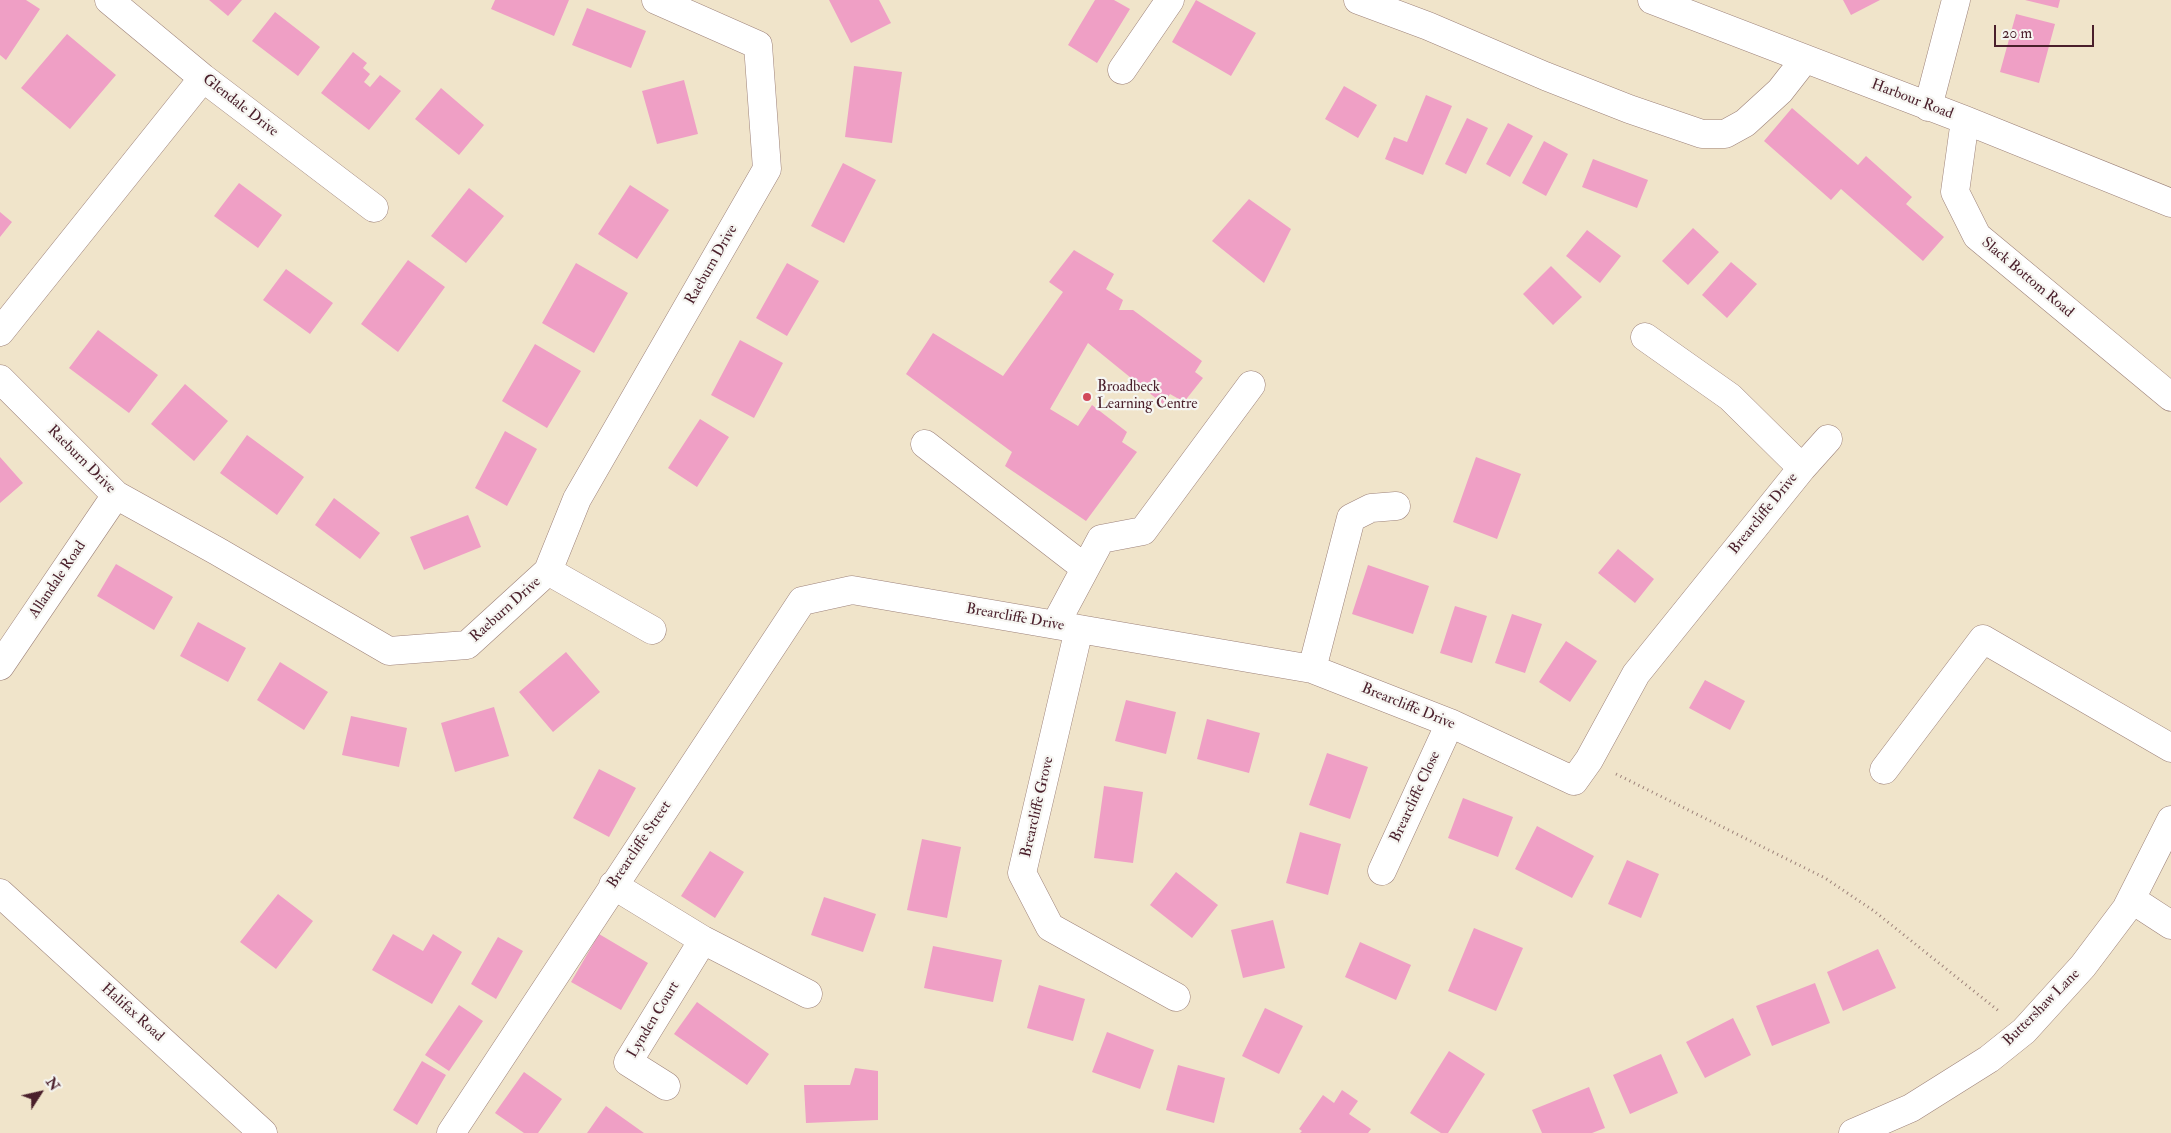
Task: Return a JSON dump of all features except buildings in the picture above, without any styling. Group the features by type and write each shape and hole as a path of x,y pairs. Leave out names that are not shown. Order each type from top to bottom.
{"main road":[{"name":"Glendale Drive","path":"109,0 203,78 374,208"},
{"name":"Raeburn Drive","path":"0,379 116,495 389,651 468,645 548,571 577,499 767,169 758,45 656,0"},
{"path":"1122,70 1170,0"},
{"path":"1358,0 1437,30 1545,76 1702,134 1724,134 1745,123 1780,91 1805,59"},
{"name":"Harbour Road","path":"1652,0 1965,120 2171,203"},
{"path":"1928,107 1956,0"},
{"path":"0,332 203,78"},
{"name":"Slack Bottom Road","path":"1965,120 1955,192 1977,236 2171,397"},
{"name":"Brearcliffe Drive","path":"1645,337 1730,397 1802,468"},
{"name":"Brearcliffe Grove","path":"1176,997 1050,927 1022,873 1067,627 1085,568 1101,539 1143,531 1251,385"},
{"name":"Brearcliffe Drive","path":"852,590 1312,668 1450,723 1574,781 1589,760 1636,674 1802,468 1828,439"},
{"path":"926,444 1085,568"},
{"name":"Allandale Road","path":"0,666 116,495"},
{"path":"1312,668 1351,518 1371,508 1396,506"},
{"path":"548,571 652,630"},
{"name":"Brearcliffe Street","path":"451,1133 802,601 852,590"},
{"path":"1884,770 1983,639 2171,748"},
{"name":"Brearcliffe Close","path":"1382,871 1450,723"},
{"name":"Buttershaw Lane","path":"1853,1133 1912,1108 1989,1059 2024,1031 2083,966 2131,899 2171,820"},
{"path":"613,885 703,940 808,994"},
{"name":"Halifax Road","path":"0,894 263,1133"},
{"path":"2131,899 2171,925"},
{"name":"Lynden Court","path":"666,1086 628,1062 703,940"}],"path":[{"path":"1589,760 1825,878 1874,911 2024,1031"}],"place":[{"name":"Broadbeck Learning Centre","path":"1087,397"}]}
